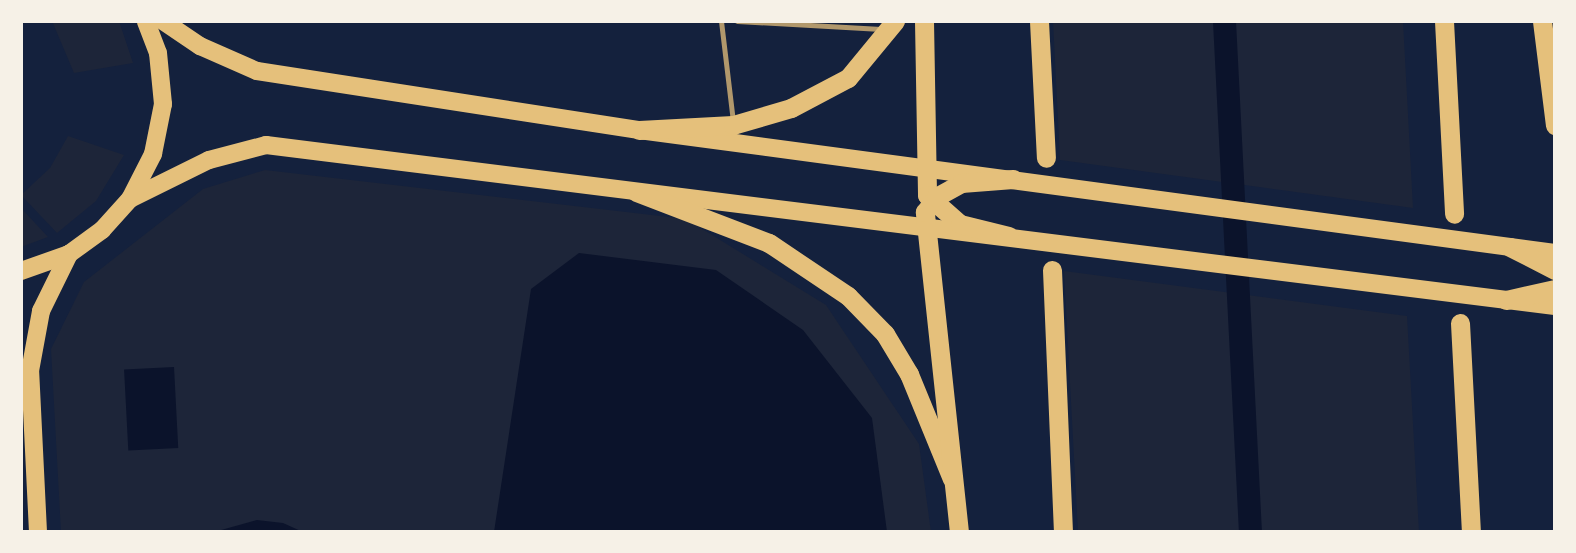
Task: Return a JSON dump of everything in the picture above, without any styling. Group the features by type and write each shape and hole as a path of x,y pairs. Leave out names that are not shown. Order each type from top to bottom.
{"highway":[{"path":"924,21 923,167 938,196 946,222 1010,236"},
{"path":"1039,21 1046,158"},
{"path":"1444,21 1454,214"},
{"path":"1542,21 1555,125"},
{"path":"639,130 733,125 792,108 848,78 893,25"},
{"path":"1544,41 1555,64"},
{"path":"959,532 924,225 938,196 970,181 1013,179"},
{"path":"636,192 769,243 848,296 885,334 909,374 952,480"},
{"path":"1510,247 1553,260"},
{"path":"1052,270 1063,532"},
{"path":"1506,300 1554,298"},
{"path":"1461,323 1471,532"}],"main road":[{"path":"130,199 153,154 163,104 158,53 146,21"},
{"path":"163,21 200,46 257,71 639,130 1510,247"},
{"path":"38,532 30,371 41,311 69,254 130,199 209,160 266,145 924,225 946,222"},
{"path":"1010,236 1506,300"},
{"path":"21,271 69,254"}],"lane":[{"path":"720,21 733,125"},
{"path":"737,21 893,25"}],"shaded area":[{"path":"52,21 119,21 133,63 74,73"},
{"path":"1053,21 1403,21 1413,208 1060,160"},
{"path":"68,136 124,155 96,201 57,233 21,195 50,168"},
{"path":"265,170 686,219 826,305 919,444 931,532 61,532 51,349 84,282 203,189"},
{"path":"21,208 48,237 21,247"},
{"path":"579,253 716,270 803,330 872,418 887,532 494,532 531,289"},
{"path":"1064,271 1407,316 1419,532 1078,532"},
{"path":"174,367 178,448 128,451 124,370"},
{"path":"257,520 283,523 303,532 214,532"}],"waterway":[{"path":"1224,21 1250,532"}]}
